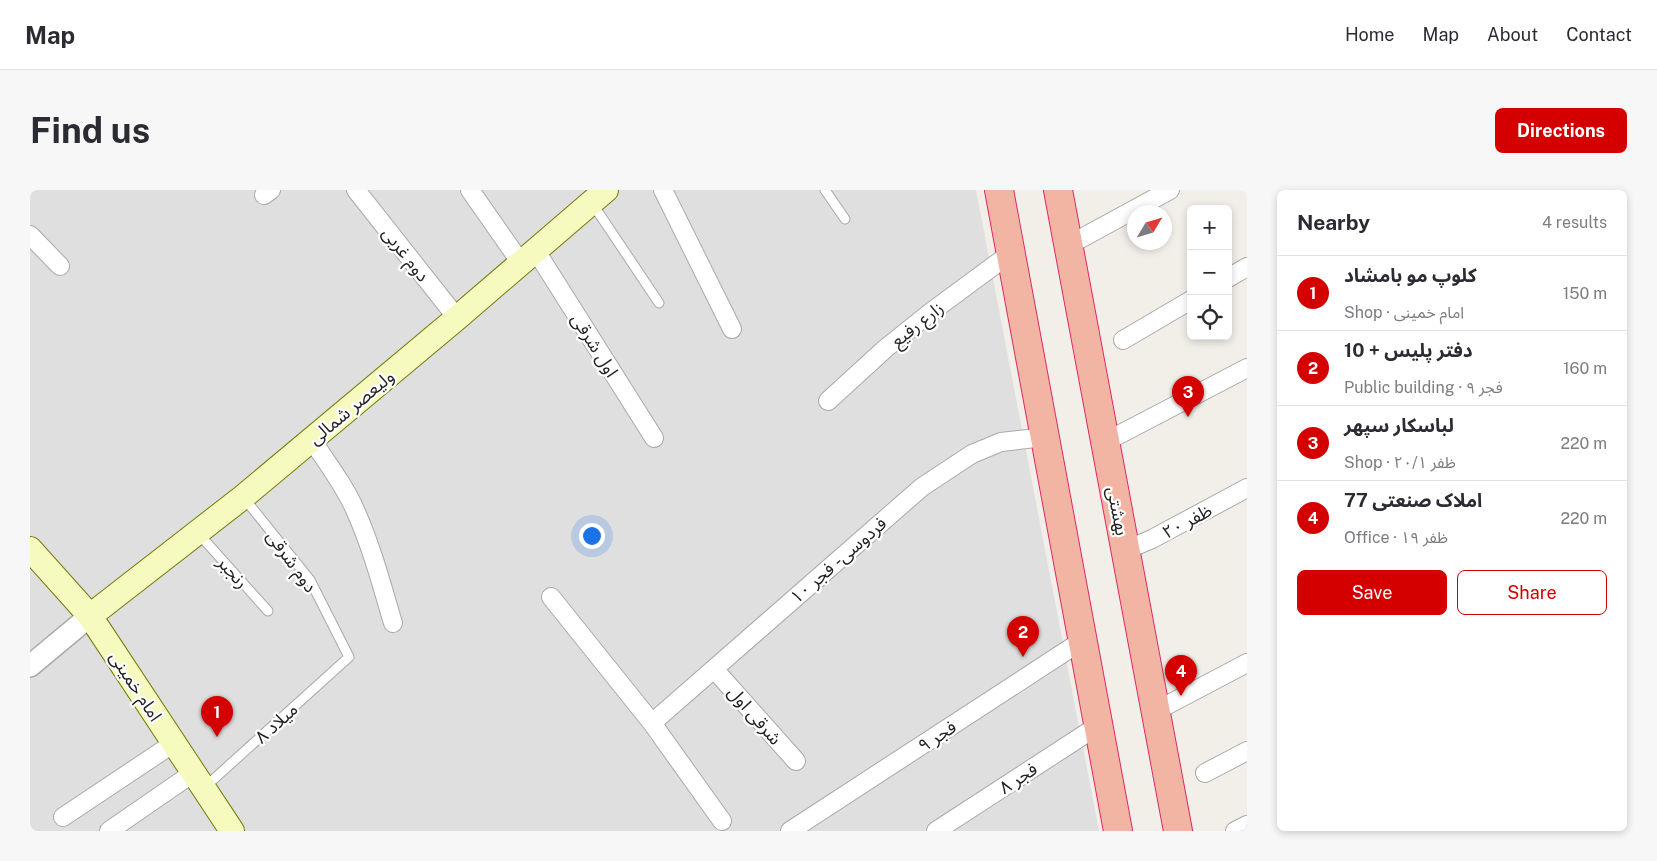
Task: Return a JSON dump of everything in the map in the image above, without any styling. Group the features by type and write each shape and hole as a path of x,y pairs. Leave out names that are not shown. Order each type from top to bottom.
{"highway":[{"path":"999,190 1118,831"},
{"name":"بهشتی","path":"1058,190 1178,831"}],"main road":[{"name":"ولیعصر شمالی","path":"90,616 243,497 599,196"},
{"name":"امام خمینی","path":"30,548 90,616 232,831"}],"street":[{"name":"دوم غربی","path":"356,190 457,318"},
{"name":"اول شرقی","path":"470,190 528,257 654,438"},
{"path":"663,190 732,329"},
{"path":"1069,245 1170,190"},
{"path":"30,235 60,266"},
{"name":"زارع رفیع","path":"828,401 886,348 1011,253"},
{"path":"1232,276 1247,267"},
{"path":"1123,340 1187,302"},
{"path":"1105,442 1247,368"},
{"name":"فردوسی - فجر ۱۰","path":"652,723 922,487 972,454 1001,442 1045,437"},
{"path":"312,440 356,511 373,556 392,623"},
{"name":"ظفر ۲۰","path":"1126,550 1152,539 1247,488"},
{"path":"551,597 652,723 722,822"},
{"path":"30,666 90,616"},
{"name":"فجر ۹","path":"790,831 1083,640"},
{"path":"1156,711 1247,663"},
{"name":"شرقی اول","path":"714,669 796,761"},
{"name":"فجر ۸","path":"936,831 1099,725"},
{"path":"63,817 174,743"},
{"path":"1204,772 1247,751"},
{"path":"109,831 198,781"},
{"path":"1235,831 1247,825"}],"lane":[{"path":"825,190 845,219"},
{"path":"599,196 659,303"},
{"name":"دوم شرقی","path":"243,497 310,580 349,657"},
{"name":"رنجبر","path":"198,533 268,611"},
{"name":"میلاد ۸","path":"198,781 349,657"}],"shaded area":[{"path":"30,190 976,190 1099,831 30,831"}],"place":[{"name":"لباسکار سپهر","path":"1188,417"},
{"name":"دفتر پلیس + 10","path":"1023,657"},
{"name":"املاک صنعتی 77","path":"1181,696"},
{"name":"کلوپ مو بامشاد","path":"217,737"}]}
